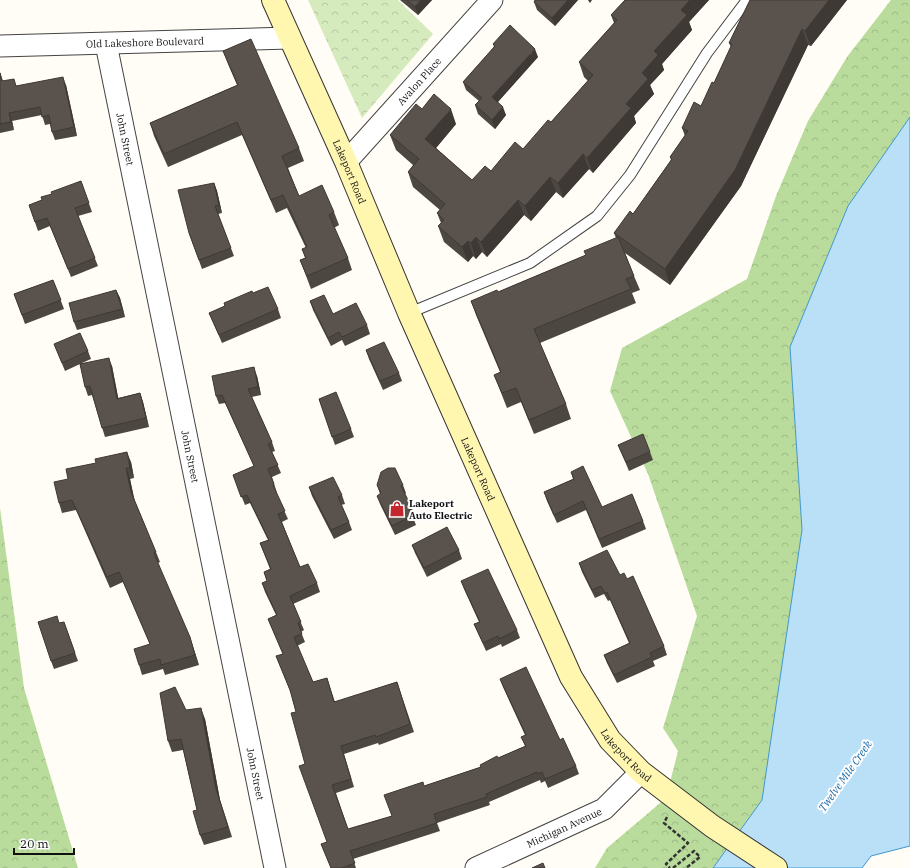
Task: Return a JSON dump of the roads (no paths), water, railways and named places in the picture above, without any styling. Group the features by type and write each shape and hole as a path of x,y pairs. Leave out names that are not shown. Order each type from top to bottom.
{"main road":[{"name":"Lakeport Road","path":"274,0 346,162 409,313 571,677 610,740 641,772 712,826 776,868"}],"street":[{"name":"Avalon Place","path":"346,162 492,0"},
{"name":"Old Lakeshore Boulevard","path":"0,46 290,38"},
{"name":"John Street","path":"106,44 275,868"},
{"name":"Michigan Avenue","path":"476,868 604,809 641,772"}],"lane":[{"path":"409,313 530,263 597,216 630,175 707,53 746,0"}],"water":[{"name":"Twelve Mile Creek","path":"910,117 910,846 871,856 862,868 713,868 762,800 802,530 790,347 848,206"}],"place":[{"name":"Lakeport Auto Electric","path":"397,509"}]}
